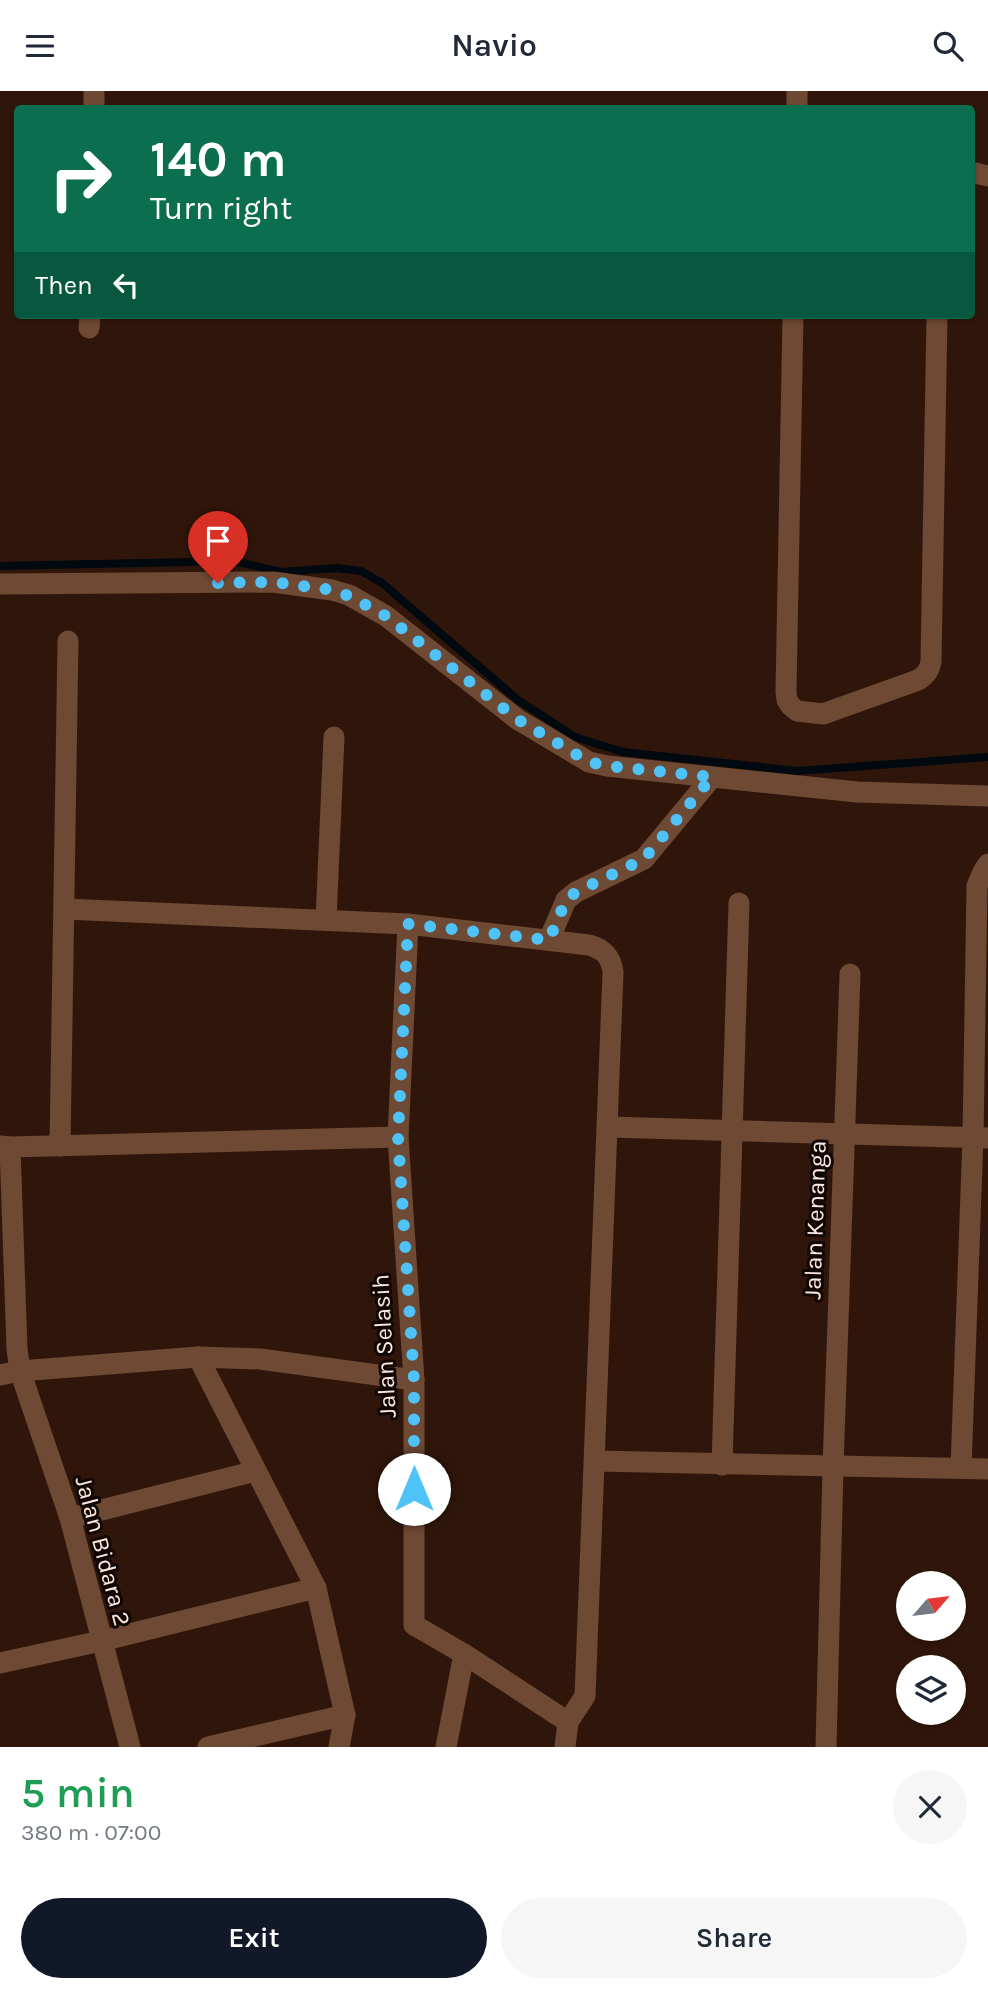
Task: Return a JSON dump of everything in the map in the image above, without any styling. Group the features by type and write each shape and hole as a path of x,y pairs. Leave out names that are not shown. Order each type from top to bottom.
{"street":[{"path":"793,319 786,692 787,700 797,711 823,714 918,680 929,669 937,319"},
{"path":"0,584 273,582 332,590 386,616 517,719 589,762 857,792 988,796"},
{"path":"60,1146 68,641"},
{"path":"326,920 334,737"},
{"path":"549,940 566,900 576,892 644,859 712,777"},
{"path":"961,1468 980,1138 977,886 988,865"},
{"path":"722,1465 738,903"},
{"path":"64,909 408,924 598,947 612,963 585,1696 568,1722 565,1747"},
{"name":"Jalan Selasih","path":"408,924 398,1137 414,1380 414,1625 464,1654 568,1722"},
{"name":"Jalan Kenanga","path":"825,1747 850,974"},
{"path":"608,1127 980,1138"},
{"path":"5,1147 398,1137"},
{"name":"Jalan Bidara 2","path":"5,1147 17,1349 10,1373 69,1518 130,1747"},
{"path":"198,1357 316,1588 345,1715 339,1747"},
{"path":"10,1373 198,1357 260,1359 414,1380"},
{"path":"595,1461 988,1469"},
{"path":"69,1518 256,1471"},
{"path":"0,1663 316,1588"},
{"path":"446,1747 464,1654"},
{"path":"208,1747 345,1715"}],"waterway":[{"path":"0,566 234,561 281,572 336,568 361,571 382,583 518,700 575,737 623,752 797,771 988,757"}],"route":[{"path":"218,583 273,582 332,590 349,596 386,616 517,719 589,762 712,777 644,859 576,892 566,900 549,940 408,924 398,1137 414,1380 414,1489"}]}
